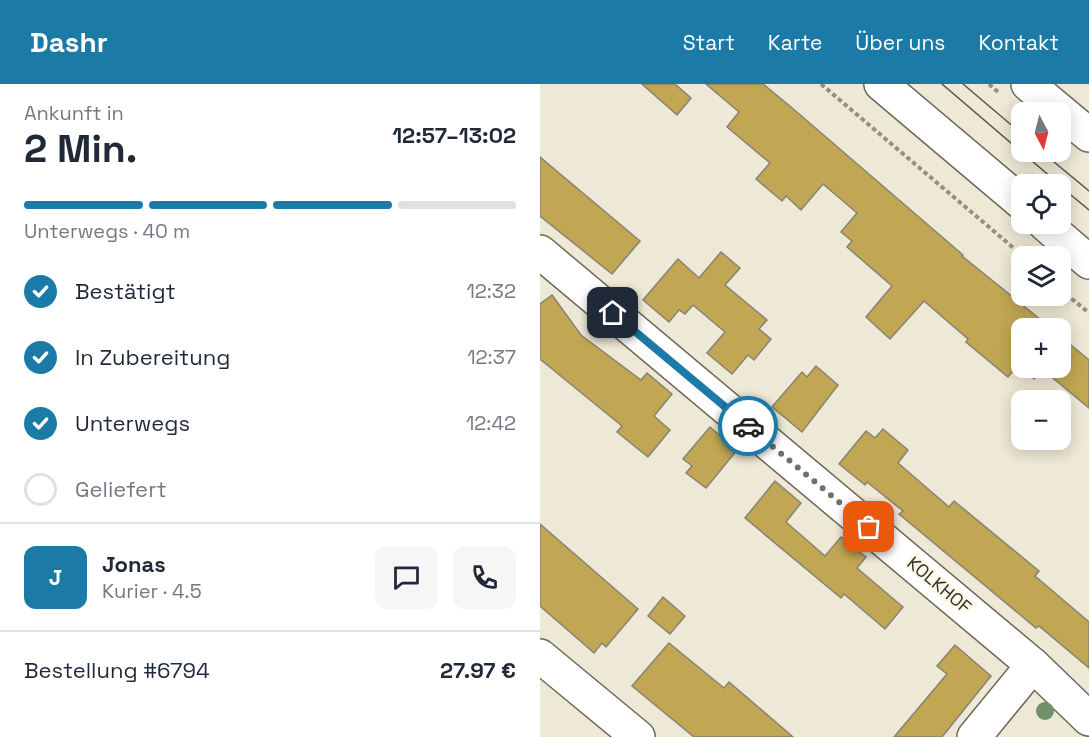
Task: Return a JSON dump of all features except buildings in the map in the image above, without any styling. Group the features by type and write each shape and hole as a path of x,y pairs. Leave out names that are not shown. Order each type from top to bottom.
{"street":[{"path":"881,84 1011,194"},
{"path":"1028,84 1089,135"},
{"path":"1057,234 1089,262"},
{"name":"KOLKHOF","path":"540,252 1033,665 1089,719"},
{"path":"540,656 638,737"},
{"path":"974,737 1033,665"},
{"path":"1075,737 1089,727"}],"path":[{"path":"821,84 1011,246"},
{"path":"1071,298 1089,313"}],"tram line":[{"path":"942,84 1047,174"},
{"path":"963,84 1011,125"},
{"path":"1054,162 1089,191"},
{"path":"1071,195 1089,210"}],"way so far":[{"path":"748,426 869,527"}],"route":[{"path":"613,313 748,426"}]}
